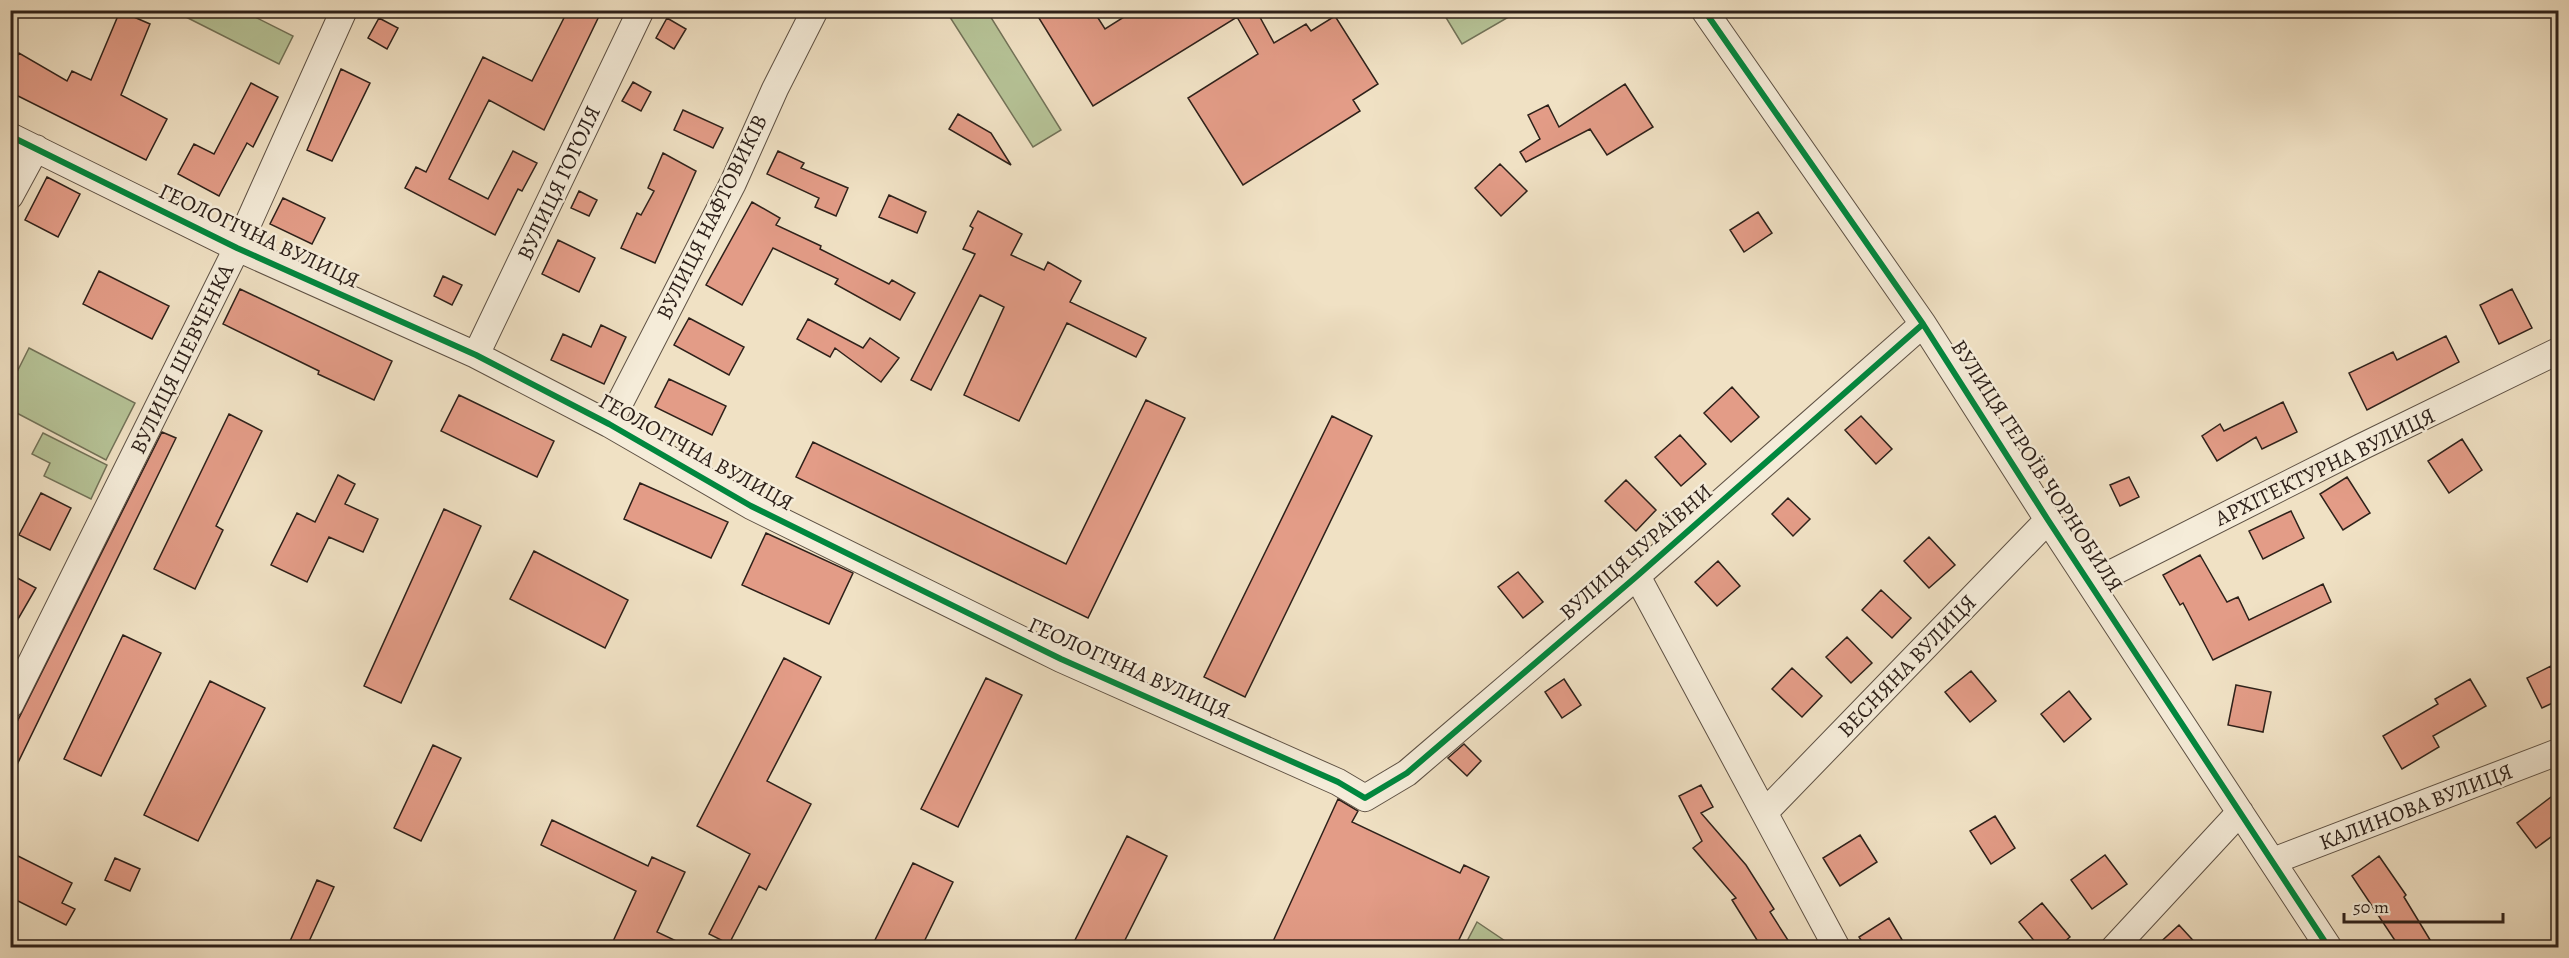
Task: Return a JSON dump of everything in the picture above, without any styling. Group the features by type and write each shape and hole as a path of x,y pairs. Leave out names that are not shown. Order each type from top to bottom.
{"street":[{"name":"ВУЛИЦЯ ШЕВЧЕНКА","path":"10,705 237,248 344,10"},
{"name":"ВУЛИЦЯ ГОГОЛЯ","path":"476,355 641,10"},
{"name":"ВУЛИЦЯ НАФТОВИКІВ","path":"609,424 733,183 775,89 815,10"},
{"name":"ВУЛИЦЯ ГЕРОЇВ ЧОРНОБИЛЯ","path":"1704,10 1923,324 2048,520 2092,583 2329,948"},
{"name":"ГЕОЛОГІЧНА ВУЛИЦЯ","path":"10,136 237,248 476,355 609,424 751,506 1061,659 1338,782 1365,798"},
{"path":"10,196 36,148"},
{"name":"ВУЛИЦЯ ЧУРАЇВНИ","path":"1365,798 1407,773 1637,576 1923,324"},
{"name":"АРХІТЕКТУРНА ВУЛИЦЯ","path":"2092,583 2361,447 2559,351"},
{"name":"ВЕСНЯНА ВУЛИЦЯ","path":"1766,812 2048,520"},
{"path":"1637,576 1766,812 1837,948"},
{"name":"КАЛИНОВА ВУЛИЦЯ","path":"2273,861 2559,752"},
{"path":"2114,948 2240,812"}],"green space":[{"path":"174,11 243,11 293,36 279,64"},
{"path":"946,11 987,11 1061,130 1033,147"},
{"path":"1442,11 1519,11 1462,44"},
{"path":"29,348 135,403 106,460 11,410 11,384"},
{"path":"43,433 107,465 91,499 44,476 50,463 32,454"},
{"path":"1477,922 1514,947 1464,947"}],"building":[{"path":"568,10 602,10 544,130 489,100 449,179 488,199 513,151 537,163 522,191 518,189 495,235 405,188 416,167 426,172 483,57 532,81"},
{"path":"1034,10 1093,10 1105,29 1135,10 1256,10 1274,43 1306,24 1311,31 1335,16 1378,84 1353,100 1360,111 1243,185 1188,98 1258,54 1237,17 1093,106"},
{"path":"120,11 150,24 121,95 167,119 146,160 10,92 10,69 19,53 67,81 72,71 91,80"},
{"path":"379,18 398,28 387,49 368,38"},
{"path":"667,18 686,29 674,49 656,38"},
{"path":"341,69 370,83 332,161 307,150"},
{"path":"633,82 651,92 641,111 622,101"},
{"path":"251,83 278,97 253,147 247,143 219,196 178,174 194,144 214,154"},
{"path":"1625,84 1653,127 1607,155 1590,129 1526,162 1520,152 1540,139 1528,115 1548,105 1559,127"},
{"path":"683,110 723,128 713,148 674,130"},
{"path":"958,114 991,133 1011,165 949,129"},
{"path":"778,151 804,163 801,168 848,188 836,216 815,207 819,198 767,174"},
{"path":"663,153 696,171 655,263 621,248 637,213 641,215 654,191 648,188"},
{"path":"1500,164 1527,191 1501,216 1475,188"},
{"path":"47,177 80,194 58,237 25,220"},
{"path":"579,191 597,200 589,216 571,208"},
{"path":"889,195 926,212 917,233 879,217"},
{"path":"283,198 325,218 312,244 270,224"},
{"path":"752,202 780,218 776,225 821,246 820,249 889,284 892,280 915,293 900,320 835,284 838,279 773,248 742,305 706,285"},
{"path":"978,211 1022,234 1011,255 1044,270 1048,262 1081,281 1070,302 1146,338 1136,357 1067,323 1019,421 964,395 1004,307 980,295 931,390 911,380 975,254 963,249 973,228 970,226"},
{"path":"1758,212 1772,233 1744,252 1730,230"},
{"path":"558,240 595,258 579,292 542,274"},
{"path":"99,271 169,306 152,339 83,304"},
{"path":"443,276 462,285 452,305 434,296"},
{"path":"240,289 392,361 374,400 318,374 319,371 223,324"},
{"path":"2512,289 2532,328 2499,344 2480,305"},
{"path":"689,318 744,347 729,375 674,345"},
{"path":"808,319 863,348 870,338 899,358 881,382 835,348 830,357 797,339"},
{"path":"601,325 626,337 604,384 551,360 563,334 591,347"},
{"path":"2446,336 2459,362 2367,410 2349,373 2393,352 2397,360"},
{"path":"669,379 726,406 712,435 655,407"},
{"path":"1732,387 1759,417 1731,442 1704,413"},
{"path":"459,395 554,441 537,477 441,431"},
{"path":"1146,400 1185,418 1088,618 796,477 813,442 1066,564"},
{"path":"2283,402 2297,432 2262,449 2256,437 2217,461 2202,436 2220,424 2224,431"},
{"path":"229,414 262,431 216,526 223,530 195,589 154,569"},
{"path":"1332,416 1372,436 1245,697 1204,677"},
{"path":"1861,416 1892,449 1876,464 1845,430"},
{"path":"162,432 176,438 10,779 10,736"},
{"path":"1680,435 1706,464 1681,486 1655,457"},
{"path":"2462,439 2482,470 2449,493 2428,461"},
{"path":"338,475 355,484 345,504 378,519 363,552 329,537 307,582 271,565 297,513 315,522"},
{"path":"2129,477 2139,497 2120,506 2110,485"},
{"path":"2347,477 2370,513 2343,530 2320,494"},
{"path":"1626,480 1656,510 1636,531 1605,501"},
{"path":"640,483 728,522 711,558 624,519"},
{"path":"41,493 71,508 50,550 19,535"},
{"path":"1788,498 1810,519 1793,536 1772,514"},
{"path":"444,509 481,526 401,703 364,686"},
{"path":"2291,511 2304,538 2263,559 2249,531"},
{"path":"766,533 853,573 829,624 742,585"},
{"path":"1929,537 1955,565 1929,588 1904,561"},
{"path":"534,551 628,600 605,648 510,599"},
{"path":"2200,555 2227,602 2238,597 2249,620 2323,584 2331,602 2213,660 2183,603 2180,605 2163,575"},
{"path":"1718,561 1740,586 1717,606 1695,582"},
{"path":"1518,572 1543,602 1523,618 1498,587"},
{"path":"10,574 36,588 10,633"},
{"path":"1881,590 1911,618 1892,638 1862,610"},
{"path":"123,635 161,653 101,776 64,759"},
{"path":"1847,637 1872,663 1851,683 1826,657"},
{"path":"784,658 821,677 767,781 811,804 766,890 759,886 729,944 709,934 750,854 697,826"},
{"path":"2551,666 2559,681 2559,700 2542,708 2527,678"},
{"path":"1792,668 1822,696 1802,717 1772,689"},
{"path":"1971,671 1996,701 1970,722 1945,692"},
{"path":"986,678 1022,695 958,827 921,809"},
{"path":"1564,679 1581,705 1562,718 1545,692"},
{"path":"2470,679 2486,706 2433,736 2439,747 2402,769 2383,736 2438,704 2435,699"},
{"path":"210,681 265,708 198,841 144,815"},
{"path":"2236,685 2271,692 2263,732 2228,725"},
{"path":"2069,691 2091,719 2064,742 2041,714"},
{"path":"1464,744 1481,761 1467,776 1448,758"},
{"path":"433,745 461,758 421,841 394,828"},
{"path":"1701,785 1713,807 1701,813 1746,865 1774,909 1770,912 1793,948 1762,948 1732,900 1736,898 1693,848 1702,841 1679,796"},
{"path":"2551,797 2559,807 2559,831 2536,848 2517,823"},
{"path":"1338,799 1358,811 1352,822 1460,873 1464,865 1489,877 1455,948 1270,948"},
{"path":"1995,816 2015,848 1991,864 1970,831"},
{"path":"552,820 648,866 652,857 685,872 657,932 691,948 610,948 636,891 541,845"},
{"path":"1860,835 1877,862 1840,886 1823,858"},
{"path":"1127,836 1167,856 1121,948 1071,948"},
{"path":"10,852 72,883 62,903 75,909 66,925 10,897"},
{"path":"2105,855 2127,884 2092,909 2071,880"},
{"path":"2379,856 2406,895 2404,897 2435,948 2400,948 2352,876"},
{"path":"115,858 140,869 130,891 105,880"},
{"path":"913,863 953,882 921,948 871,948"},
{"path":"317,880 334,887 306,948 287,948"},
{"path":"2042,903 2070,937 2057,948 2040,948 2019,922"},
{"path":"1889,918 1907,948 1866,948 1859,937"},
{"path":"2179,925 2200,948 2154,948"}],"cycle path":[{"path":"1704,10 1923,324 2048,520 2329,948"},
{"path":"10,136 237,248 476,355 609,424 751,506 1061,659 1338,782 1365,798 1407,773 1637,576 1923,324"}]}
